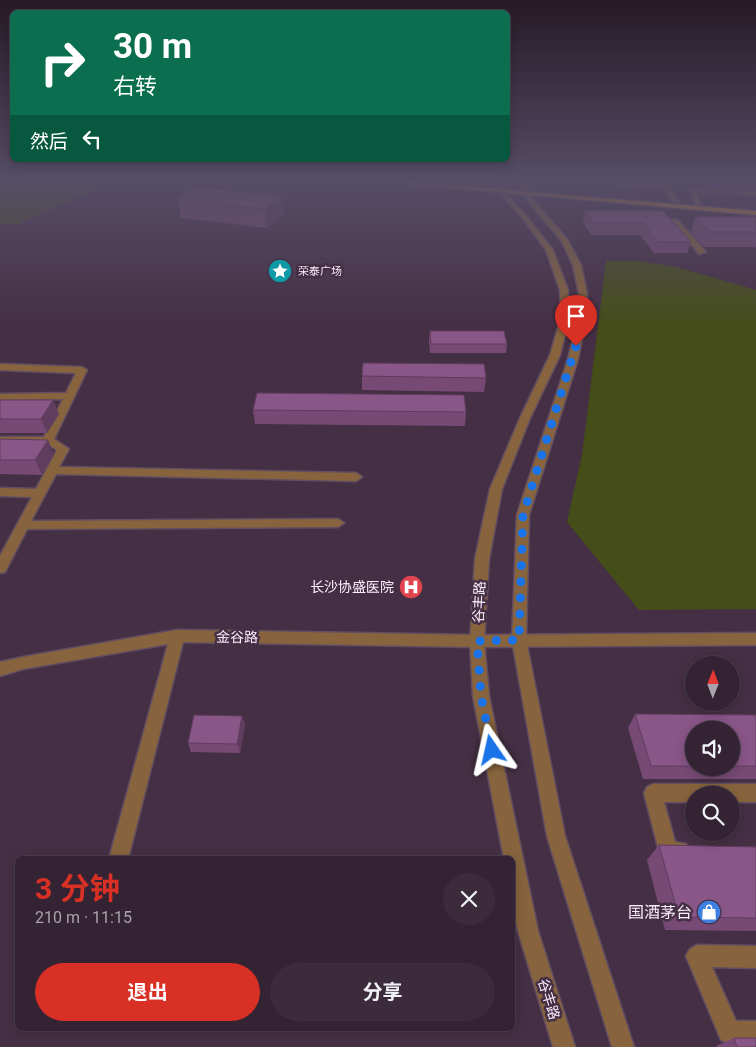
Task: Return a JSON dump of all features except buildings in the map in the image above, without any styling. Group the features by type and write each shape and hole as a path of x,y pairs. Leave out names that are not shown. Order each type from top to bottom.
{"street":[{"name":"谷丰路","path":"513,856 481,696 477,641 482,559 496,489 525,418 555,355 565,318 564,290 549,250 534,230"},
{"path":"556,230 564,239 577,265 583,302 582,319 573,359 523,515 519,640 556,836 623,1047"},
{"path":"683,230 702,252"},
{"path":"0,367 82,370 48,440"},
{"path":"0,397 70,396"},
{"path":"0,440 48,440 63,449 0,568"},
{"path":"52,470 356,477"},
{"path":"0,492 41,493"},
{"path":"24,525 338,523"},
{"path":"119,856 177,636"},
{"name":"金谷路","path":"0,670 23,663 177,636 477,641 756,639"},
{"path":"698,852 668,851 653,793 756,793"},
{"name":"谷丰路","path":"515,866 528,931 564,1047"},
{"path":"756,957 697,956 729,1032 756,1032"}],"green space":[{"path":"606,261 639,261 676,267 756,290 756,609 639,610 567,522 582,455"}],"place":[{"name":"荣泰广场","path":"280,271"},
{"name":"长沙协盛医院","path":"411,587"},
{"name":"国酒茅台","path":"709,912"}],"route":[{"path":"492,750 481,696 477,641 519,640 523,515 576,346"}]}
